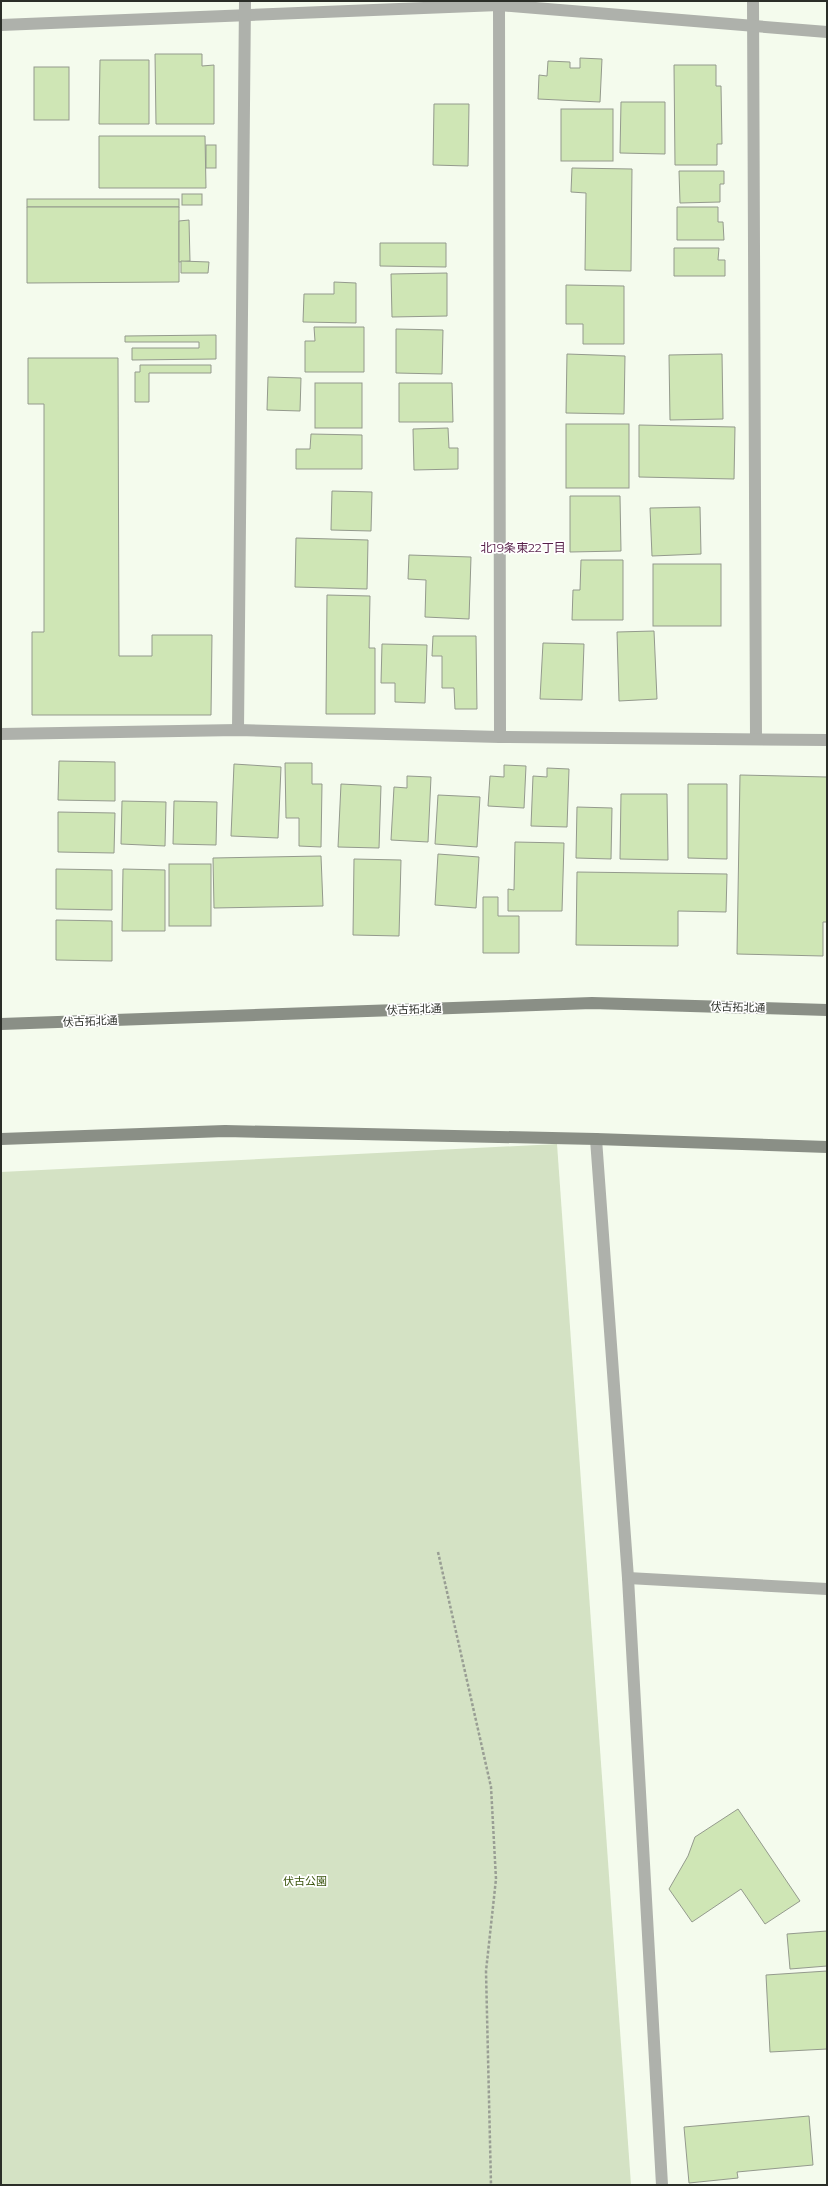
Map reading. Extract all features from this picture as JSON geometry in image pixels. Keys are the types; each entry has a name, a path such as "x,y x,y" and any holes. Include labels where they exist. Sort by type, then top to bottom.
{"street":[{"path":"238,730 245,1"},
{"path":"753,1 756,740"},
{"path":"499,3 500,737"},
{"path":"1,25 499,3 827,32"},
{"path":"1,734 238,730 500,737 827,740"},
{"name":"伏古拓北通","path":"1,1024 592,1003 827,1010"},
{"path":"1,1139 225,1131 596,1139 827,1147"},
{"path":"596,1139 628,1578 662,2185"},
{"path":"628,1578 827,1589"}],"path":[{"path":"438,1552 491,1787 496,1879 486,1971 491,2185"}],"green space":[{"name":"伏古公園","path":"557,1144 631,2185 1,2185 1,1172"}],"building":[{"path":"155,54 202,54 202,66 214,65 214,124 156,124"},
{"path":"580,58 602,59 600,102 538,99 539,75 547,76 548,61 570,62 570,68 580,68"},
{"path":"100,60 149,60 149,124 99,124"},
{"path":"674,65 716,65 716,86 721,86 722,144 717,144 717,165 675,165"},
{"path":"34,67 69,67 69,120 34,120"},
{"path":"621,102 665,102 665,154 620,153"},
{"path":"434,104 469,104 468,166 433,165"},
{"path":"561,109 613,109 613,161 561,161"},
{"path":"99,136 205,136 206,188 99,188"},
{"path":"206,145 216,145 216,168 206,168"},
{"path":"572,168 632,169 631,271 585,270 586,193 571,192"},
{"path":"679,171 724,171 724,184 720,184 720,202 680,203"},
{"path":"182,194 202,194 202,205 182,205"},
{"path":"27,199 179,199 179,207 27,207"},
{"path":"27,207 179,207 179,282 27,283"},
{"path":"677,207 718,207 718,222 723,222 724,240 677,240"},
{"path":"189,220 190,261 179,262 179,221"},
{"path":"380,243 446,243 446,267 380,266"},
{"path":"674,248 719,248 718,260 725,260 725,276 674,276"},
{"path":"181,261 209,262 208,273 181,273"},
{"path":"447,273 447,316 392,317 391,274"},
{"path":"334,282 356,283 356,323 303,322 304,294 334,294"},
{"path":"566,285 624,286 624,344 583,344 583,324 566,324"},
{"path":"314,327 364,327 364,372 305,372 305,341 315,341"},
{"path":"396,329 443,330 442,374 396,373"},
{"path":"216,335 216,359 132,360 132,348 199,348 199,342 125,342 125,336"},
{"path":"567,354 625,356 624,414 566,413"},
{"path":"722,354 723,419 670,420 669,355"},
{"path":"28,358 118,358 119,656 152,656 152,635 212,635 211,715 32,715 32,632 44,632 44,404 28,404"},
{"path":"140,365 211,365 211,373 149,373 149,402 135,402 135,372 140,372"},
{"path":"268,377 301,378 300,411 267,410"},
{"path":"315,383 362,383 362,428 315,428"},
{"path":"399,383 452,383 453,422 399,422"},
{"path":"566,424 629,424 629,488 566,488"},
{"path":"639,425 735,427 734,479 639,477"},
{"path":"448,428 449,448 458,448 458,469 414,470 413,429"},
{"path":"311,434 362,435 362,469 296,469 296,449 310,449"},
{"path":"332,491 372,492 371,531 331,530"},
{"path":"570,496 620,496 621,551 570,552"},
{"path":"700,507 701,554 652,556 650,508"},
{"path":"296,538 368,540 367,589 295,587"},
{"path":"409,555 471,557 469,619 425,617 426,580 408,579"},
{"path":"581,560 623,560 623,620 572,620 573,590 580,590"},
{"path":"653,564 721,564 721,626 653,626"},
{"path":"327,595 370,596 369,648 375,648 375,714 326,714"},
{"path":"654,631 657,699 619,701 617,632"},
{"path":"433,636 476,636 477,709 455,709 454,688 442,688 442,656 432,656"},
{"path":"543,643 584,644 582,700 540,699"},
{"path":"382,644 427,645 425,703 395,702 395,683 381,683"},
{"path":"59,761 115,762 115,801 58,800"},
{"path":"285,763 312,763 312,784 322,784 321,847 299,846 299,818 286,818"},
{"path":"234,764 281,767 278,838 231,836"},
{"path":"504,765 526,766 524,808 488,806 490,776 504,777"},
{"path":"547,768 569,769 567,827 531,826 533,776 547,777"},
{"path":"740,775 827,777 827,922 823,922 823,956 737,954"},
{"path":"407,776 431,777 428,842 391,840 394,787 407,788"},
{"path":"341,784 381,786 379,848 338,847"},
{"path":"688,784 727,784 727,859 688,858"},
{"path":"621,794 667,794 668,860 620,859"},
{"path":"438,795 480,797 477,847 435,844"},
{"path":"122,801 166,802 165,846 121,844"},
{"path":"174,801 217,802 216,845 173,844"},
{"path":"577,807 612,808 611,859 576,858"},
{"path":"58,812 115,813 114,853 58,852"},
{"path":"515,842 564,843 562,911 508,911 508,889 514,890"},
{"path":"438,854 479,857 476,908 435,905"},
{"path":"321,856 323,906 214,908 213,858"},
{"path":"354,859 401,860 399,936 353,935"},
{"path":"169,864 211,864 211,926 169,926"},
{"path":"56,869 112,870 112,910 56,909"},
{"path":"123,869 165,870 165,931 122,931"},
{"path":"577,872 727,874 726,912 678,911 678,946 576,945"},
{"path":"483,897 498,897 498,916 519,916 519,953 483,953"},
{"path":"56,920 112,921 112,961 56,960"},
{"path":"738,1809 800,1901 765,1924 741,1889 692,1922 669,1889 688,1856 695,1837"},
{"path":"827,1931 827,1966 790,1969 787,1934"},
{"path":"827,1971 827,2049 770,2052 766,1975"},
{"path":"809,2116 813,2165 737,2172 738,2178 689,2183 684,2127"}],"district":[{"name":"北19条東22丁目","path":"523,548"}]}
